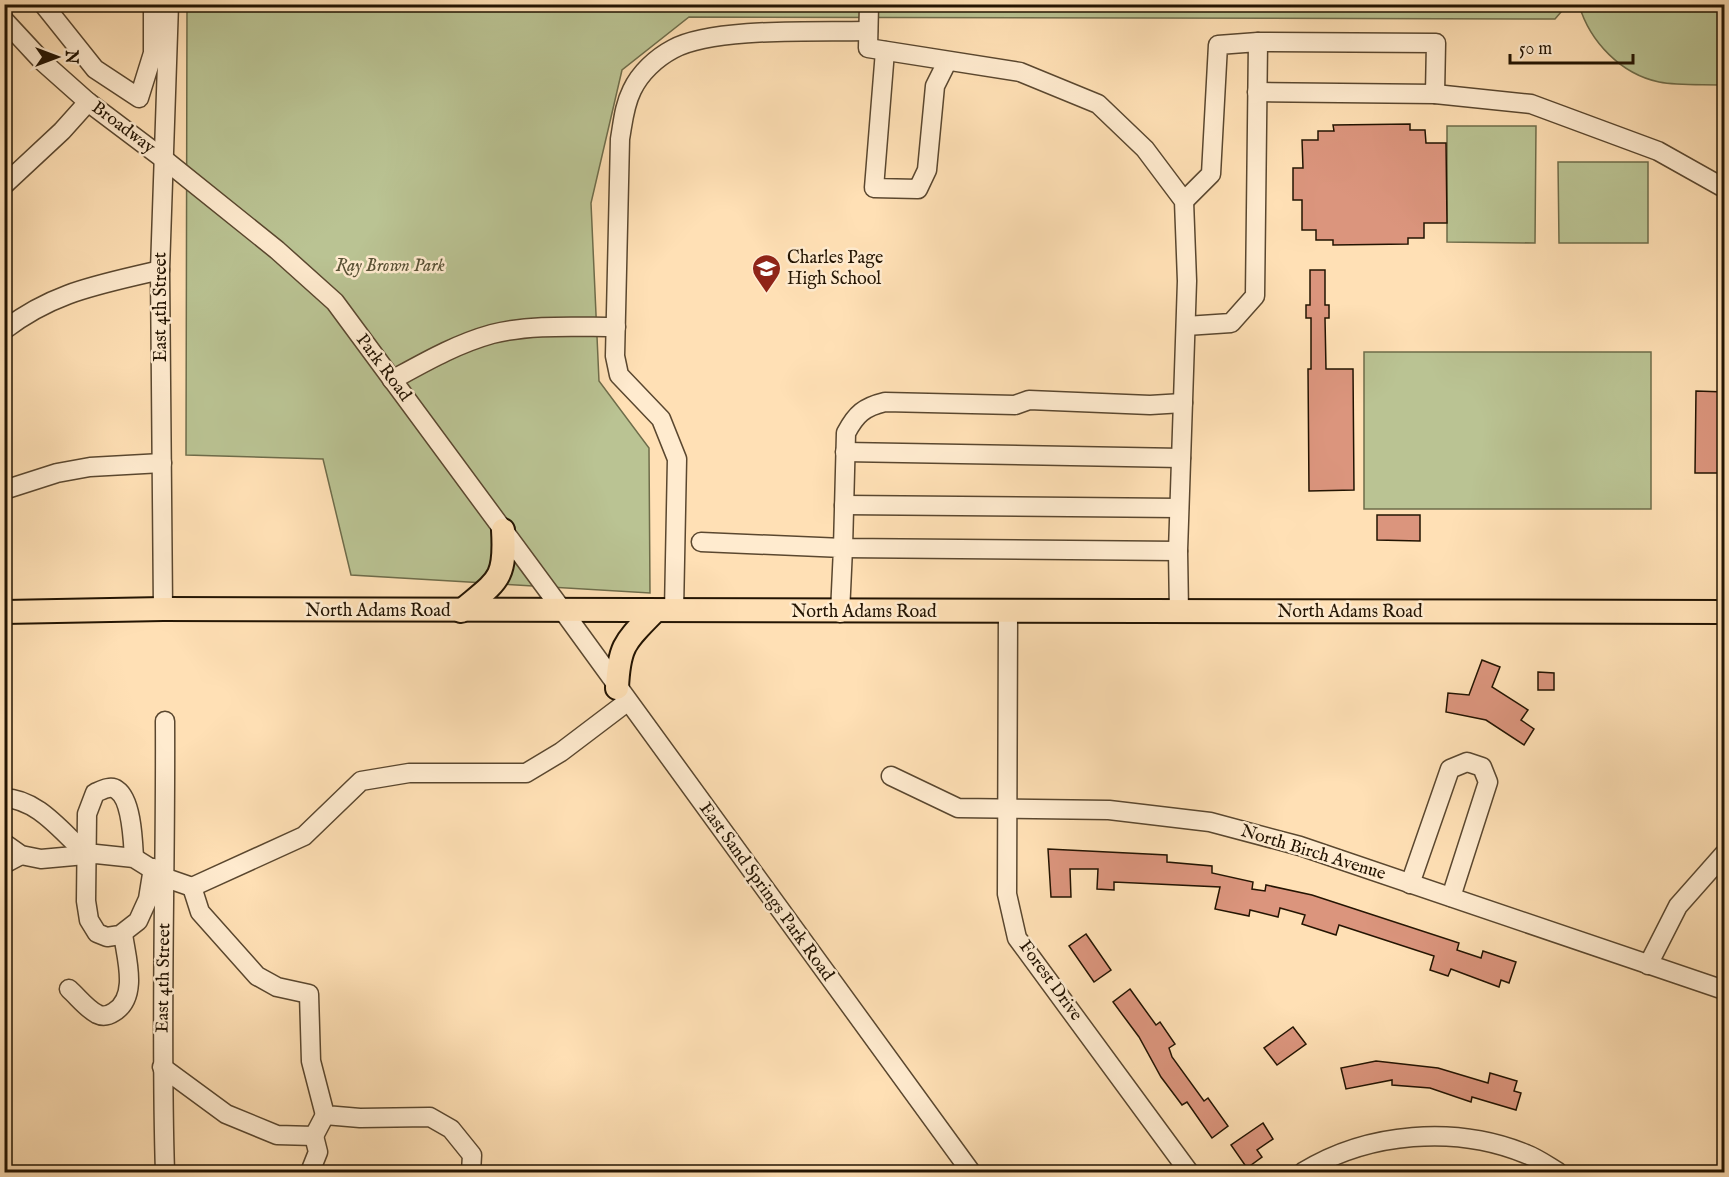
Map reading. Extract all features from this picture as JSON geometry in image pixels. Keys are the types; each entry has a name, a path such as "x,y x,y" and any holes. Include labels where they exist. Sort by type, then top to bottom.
{"main road":[{"path":"461,611 499,577 505,560 503,530"},
{"name":"North Adams Road","path":"4,612 163,609 840,613 1725,612"},
{"path":"622,695 618,661 622,647 665,611"}],"street":[{"path":"4,8 10,4"},
{"path":"43,4 95,69 139,98 153,53 153,4"},
{"name":"East 4th Street","path":"163,609 160,270 169,4"},
{"path":"869,4 874,44 874,188 918,189 927,170 935,86 947,63"},
{"name":"Broadway","path":"4,20 43,62 83,98 165,160"},
{"path":"665,611 677,459 661,419 619,375 615,356 620,139 625,106 633,88 649,66 674,49 700,40 736,35 874,44 947,63 1020,72 1098,104 1145,148 1184,201 1187,281 1179,508 1179,612"},
{"path":"1186,326 1231,323 1255,296 1258,42"},
{"path":"1184,201 1211,174 1218,45 1258,42 1436,43 1435,94"},
{"path":"4,185 62,131 83,98 95,69"},
{"path":"1257,92 1435,94 1531,104 1658,151 1724,188"},
{"name":"Park Road","path":"165,160 277,250 335,302 563,611"},
{"path":"4,330 32,309 65,294 160,270"},
{"path":"392,380 446,350 494,333 551,328 616,327"},
{"path":"840,613 846,433 854,417 867,406 885,402 1015,405 1029,400 1150,405 1183,403"},
{"path":"845,452 1181,458"},
{"path":"4,490 57,473 90,466 162,463"},
{"path":"844,505 1179,508"},
{"path":"701,542 843,548 1178,551"},
{"name":"East Sand Springs Park Road","path":"563,611 971,1173"},
{"name":"Forest Drive","path":"1008,612 1007,894 1017,938 1189,1173"},
{"path":"4,843 21,855 41,859 88,855 134,858 192,887 304,836 361,781 409,773 526,773 561,752 622,695"},
{"path":"134,858 127,805 117,789 110,787 95,793 89,803 86,901 89,920 97,933 107,936 123,934 138,921 160,873 165,721"},
{"path":"1410,884 1450,769 1467,762 1482,767 1488,782 1451,897"},
{"name":"North Birch Avenue","path":"891,776 958,808 1109,810 1210,822 1300,846 1725,990"},
{"path":"4,798 18,799 43,813 88,855"},
{"path":"1648,965 1678,906 1725,854"},
{"path":"4,864 21,855"},
{"name":"East 4th Street","path":"160,873 165,1173"},
{"path":"192,887 200,912 257,976 278,987 309,994 311,1061 325,1115 314,1136 318,1152 310,1173"},
{"path":"69,989 99,1015 108,1016 120,1009 127,998 129,979 123,934"},
{"path":"162,1072 226,1114 277,1135 314,1136"},
{"path":"325,1115 360,1118 430,1117 450,1129 472,1164"},
{"path":"1303,1173 1318,1163 1366,1144 1411,1137 1475,1139 1527,1154 1558,1173"}],"green space":[{"name":"Ray Brown Park","path":"187,5 1567,5 1555,19 689,17 622,70 591,203 599,381 649,448 650,593 351,575 323,459 186,455"},
{"path":"1579,5 1724,5 1724,85 1659,82 1632,72 1599,44 1584,19"},
{"path":"1447,126 1536,126 1535,243 1447,242"},
{"path":"1558,162 1648,162 1648,243 1559,243"},
{"path":"1364,352 1651,352 1651,509 1364,509"}],"building":[{"path":"1410,124 1410,130 1425,130 1426,143 1446,143 1447,223 1424,223 1424,238 1408,238 1408,244 1333,245 1333,240 1316,240 1316,230 1302,230 1302,200 1293,200 1293,168 1303,168 1302,140 1318,140 1318,131 1334,131 1333,125"},
{"path":"1310,270 1325,270 1325,305 1329,305 1329,318 1325,318 1326,369 1353,369 1354,490 1309,491 1308,369 1311,369 1311,318 1306,318 1306,305 1310,305"},
{"path":"1696,391 1725,392 1725,473 1695,473"},
{"path":"1377,515 1420,515 1420,541 1377,540"},
{"path":"1482,660 1500,667 1492,687 1528,710 1521,720 1534,729 1524,745 1486,720 1446,712 1448,693 1469,695"},
{"path":"1538,672 1554,673 1554,690 1538,690"},
{"path":"1048,849 1167,855 1167,862 1212,866 1212,873 1253,882 1252,889 1265,891 1266,885 1312,895 1459,943 1457,950 1481,958 1483,951 1516,962 1509,983 1501,980 1499,987 1451,969 1448,976 1430,970 1434,956 1339,925 1336,935 1302,924 1305,915 1280,908 1278,917 1250,910 1249,916 1215,909 1220,887 1114,882 1114,890 1097,889 1098,869 1070,869 1071,897 1051,897"},
{"path":"1086,934 1111,970 1094,982 1069,946"},
{"path":"1130,989 1156,1025 1160,1022 1175,1044 1169,1048 1172,1057 1204,1101 1208,1098 1228,1126 1212,1138 1187,1102 1182,1105 1161,1077 1139,1037 1113,1002"},
{"path":"1293,1027 1306,1044 1277,1065 1264,1048"},
{"path":"1376,1061 1438,1068 1488,1083 1490,1073 1517,1081 1514,1091 1521,1093 1516,1110 1472,1097 1471,1102 1430,1088 1392,1085 1392,1080 1346,1089 1341,1068"},
{"path":"1263,1123 1273,1139 1257,1150 1262,1157 1247,1168 1231,1145"}],"place":[{"name":"Charles Page High School","path":"766,294"}]}
